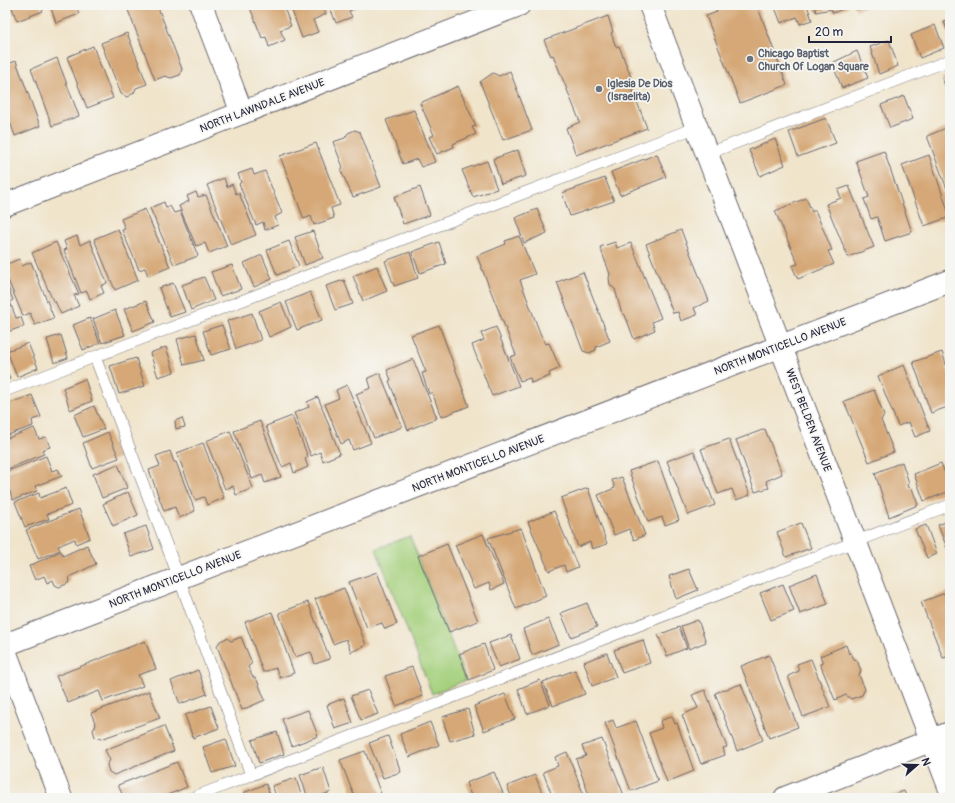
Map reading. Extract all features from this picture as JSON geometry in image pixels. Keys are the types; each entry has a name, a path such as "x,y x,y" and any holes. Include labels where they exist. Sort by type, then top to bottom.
{"street":[{"path":"201,5 242,113"},
{"name":"NORTH LAWNDALE AVENUE","path":"5,205 519,5"},
{"name":"WEST BELDEN AVENUE","path":"650,5 855,542 941,737 950,790"},
{"name":"NORTH MONTICELLO AVENUE","path":"5,645 950,281"},
{"path":"5,651 61,798"},
{"path":"784,798 941,737"}],"lane":[{"path":"707,154 950,60"},
{"path":"5,392 697,127"},
{"path":"95,357 179,578 251,775"},
{"path":"192,798 950,505"}],"green space":[{"path":"410,536 466,680 432,694 376,549"}],"building":[{"path":"11,5 40,5 43,11 17,21"},
{"path":"50,5 76,5 79,14 56,23"},
{"path":"126,5 157,5 182,69 180,75 171,78 165,76 155,80"},
{"path":"249,5 283,5 291,26 280,30 285,40 269,47 266,37 262,38"},
{"path":"284,5 322,5 326,14 313,20 318,32 302,38 292,11 286,9"},
{"path":"329,5 362,5 349,11 352,17 336,23"},
{"name":"Chicago Baptist Church Of Logan Square","path":"715,5 757,5 787,85 740,103 706,16 717,12"},
{"path":"774,5 807,5 812,20 800,24 797,17 781,23"},
{"path":"814,5 847,5 848,7 833,13 831,9 816,12"},
{"path":"854,5 870,5 856,10"},
{"name":"Iglesia De Dios (Israelita)","path":"608,16 613,32 611,33 616,47 619,46 631,77 628,78 647,128 576,155 566,128 580,122 553,55 551,56 544,40"},
{"path":"950,20 950,37 944,22"},
{"path":"935,25 944,48 920,58 911,35"},
{"path":"127,33 147,84 136,88 134,93 127,97 121,94 101,43"},
{"path":"889,40 898,66 879,74 870,47"},
{"path":"93,46 113,98 87,108 67,57"},
{"path":"857,51 868,78 842,88 832,63"},
{"path":"57,58 79,116 52,126 31,69"},
{"path":"16,61 40,126 15,136 10,122 5,120 5,65"},
{"path":"510,71 532,130 503,140 480,82 493,73 499,76"},
{"path":"950,75 950,98 942,78"},
{"path":"458,86 476,126 472,127 476,134 453,144 454,147 437,154 429,137 434,135 420,103"},
{"path":"904,96 913,119 890,128 881,105"},
{"path":"414,110 435,162 421,167 417,159 403,164 386,120"},
{"path":"826,118 836,143 798,157 789,132"},
{"path":"946,128 950,138 950,197 927,136"},
{"path":"355,130 360,132 381,187 353,197 341,171 343,167 333,142 345,138 348,133"},
{"path":"775,139 785,165 760,176 749,150"},
{"path":"316,143 340,205 331,208 334,218 314,225 311,216 304,219 280,156"},
{"path":"518,150 526,176 501,184 493,159"},
{"path":"884,151 912,232 885,241 877,217 871,219 864,199 869,197 856,161"},
{"path":"657,154 666,177 620,195 611,172"},
{"path":"929,155 950,217 924,226 902,165"},
{"path":"487,161 497,189 473,197 462,170"},
{"path":"252,169 254,175 265,171 282,213 275,217 278,225 265,230 263,222 256,225 239,184 241,182 238,174"},
{"path":"224,178 227,187 232,184 236,194 239,193 256,235 231,245 207,185"},
{"path":"605,178 614,201 570,216 562,193"},
{"path":"849,186 874,247 848,257 826,204 841,198 838,190"},
{"path":"420,187 430,215 403,224 394,197"},
{"path":"196,192 198,197 206,195 227,246 209,253 205,243 196,246 179,206 189,201 187,196"},
{"path":"806,198 812,212 815,210 832,250 828,251 834,264 798,279 792,266 798,264 775,211"},
{"path":"164,202 166,208 170,206 174,213 180,211 198,256 174,265 150,208"},
{"path":"145,209 170,267 148,276 145,268 139,270 122,230 125,229 121,219"},
{"path":"537,209 547,233 524,243 515,218"},
{"path":"118,229 138,280 115,290 94,239"},
{"path":"681,230 709,301 694,308 697,315 681,321 678,312 673,313 646,244"},
{"path":"313,231 323,258 305,265 295,237"},
{"path":"77,236 80,245 90,240 107,283 101,286 104,293 90,299 87,291 81,293 64,250 67,249 64,241"},
{"path":"519,236 535,274 520,280 540,333 546,344 549,343 560,368 549,373 550,376 531,383 530,378 520,381 510,357 516,355 477,256 506,244 505,241"},
{"path":"289,241 299,266 277,275 267,250"},
{"path":"56,242 79,294 74,295 79,306 61,314 55,301 54,303 32,253"},
{"path":"439,242 446,264 420,273 412,252"},
{"path":"615,242 617,248 631,243 661,318 652,322 655,330 634,339 625,315 621,311 615,289 610,285 610,274 600,247"},
{"path":"410,252 418,278 394,286 385,261"},
{"path":"262,255 272,279 254,287 244,263"},
{"path":"19,259 22,266 31,262 54,318 35,325 30,313 23,316 5,273 5,265"},
{"path":"232,265 241,289 220,296 211,272"},
{"path":"377,266 387,291 363,301 353,276"},
{"path":"583,272 610,341 596,347 596,350 589,353 583,351 557,282"},
{"path":"204,277 214,300 191,310 182,285"},
{"path":"5,279 13,300 10,302 16,318 21,317 24,326 5,333"},
{"path":"344,280 353,304 335,310 326,286"},
{"path":"173,283 185,312 170,317 159,288"},
{"path":"310,292 322,320 297,330 286,302"},
{"path":"146,301 155,322 133,331 124,309"},
{"path":"281,302 291,327 269,337 259,311"},
{"path":"115,310 125,335 102,343 93,319"},
{"path":"252,313 261,340 236,349 227,321"},
{"path":"90,318 100,343 83,350 73,325"},
{"path":"222,325 231,349 211,355 203,331"},
{"path":"439,325 469,406 441,417 432,392 429,394 422,373 426,372 411,335"},
{"path":"496,327 519,386 492,396 472,345 484,340 481,333"},
{"path":"196,334 204,360 184,365 177,339"},
{"path":"61,335 68,358 54,363 47,339"},
{"path":"28,343 38,368 17,377 7,351"},
{"path":"166,347 174,372 158,377 150,353"},
{"path":"942,352 950,376 950,406 931,413 913,362"},
{"path":"136,358 145,386 119,394 110,366"},
{"path":"413,359 437,418 408,430 389,381 391,380 387,370"},
{"path":"5,365 10,379 5,381"},
{"path":"904,365 930,431 915,437 909,422 898,426 878,376"},
{"path":"380,373 402,427 374,438 356,394 371,388 368,378"},
{"path":"85,379 92,401 70,410 63,388"},
{"path":"347,385 371,443 353,450 349,440 341,444 325,404 339,398 336,390"},
{"path":"874,390 884,415 881,420 894,452 869,462 844,401"},
{"path":"32,395 41,417 32,420 33,426 5,436 5,405"},
{"path":"318,397 340,454 323,461 320,452 311,456 294,413 309,407 307,402"},
{"path":"94,406 104,429 83,437 74,415"},
{"path":"292,416 308,457 305,459 308,467 294,473 291,463 282,467 266,426"},
{"path":"182,418 185,427 176,429 175,421"},
{"path":"260,421 281,477 265,483 262,475 252,479 234,431"},
{"path":"34,428 39,439 46,437 50,447 42,450 44,454 5,470 5,439"},
{"path":"765,429 782,474 766,481 769,488 755,492 736,440"},
{"path":"230,431 253,488 236,495 233,486 225,489 206,441"},
{"path":"108,432 119,458 92,468 83,443"},
{"path":"729,439 750,495 736,500 732,489 718,494 701,449"},
{"path":"203,443 224,498 207,505 204,497 195,500 177,453"},
{"path":"170,451 174,462 176,462 195,511 179,518 175,507 164,511 149,470 160,466 156,456"},
{"path":"694,451 715,505 688,515 667,461"},
{"path":"46,456 52,471 58,469 62,476 35,486 37,491 13,500 5,479 5,472"},
{"path":"658,461 679,520 665,525 662,517 648,522 629,471"},
{"path":"902,462 909,483 908,487 912,488 918,505 889,517 875,473"},
{"path":"941,463 950,486 950,491 924,501 914,474"},
{"path":"118,464 127,488 102,498 93,474"},
{"path":"622,477 645,535 634,540 629,529 614,535 598,495 615,488 612,480"},
{"path":"66,488 72,505 47,514 49,519 25,527 15,502 39,493 40,498"},
{"path":"588,488 607,544 592,549 590,542 578,547 561,498"},
{"path":"128,492 138,515 113,526 103,504"},
{"path":"79,509 90,538 76,544 75,539 58,546 60,550 38,559 26,530"},
{"path":"554,511 578,567 566,572 564,565 549,571 528,522"},
{"path":"950,520 950,550 948,551 938,525"},
{"path":"801,523 811,548 786,557 777,532"},
{"path":"926,525 937,554 927,558 915,529"},
{"path":"146,526 154,549 131,557 123,534"},
{"path":"521,528 546,596 516,609 488,538"},
{"path":"483,534 504,584 491,590 489,583 474,589 455,545"},
{"path":"447,544 478,621 449,632 418,556"},
{"path":"87,545 96,564 69,577 70,581 67,584 59,587 55,585 53,580 47,583 44,576 35,580 29,566 61,551 63,556"},
{"path":"689,569 698,590 676,599 669,576"},
{"path":"377,572 397,624 385,629 382,623 367,628 349,582"},
{"path":"817,574 828,604 800,614 789,585"},
{"path":"783,584 794,611 771,620 760,593"},
{"path":"344,588 366,645 351,652 346,639 333,644 315,599"},
{"path":"948,592 950,597 950,656 943,658 921,602"},
{"path":"308,602 330,659 315,664 311,652 295,657 279,613"},
{"path":"587,603 597,627 571,637 561,613"},
{"path":"272,612 294,673 280,678 276,668 263,672 245,622"},
{"path":"548,619 559,644 532,655 523,629"},
{"path":"698,620 706,642 689,649 681,626"},
{"path":"679,627 687,648 667,656 658,635"},
{"path":"511,635 520,659 499,667 489,643"},
{"path":"241,637 252,663 248,667 252,676 257,680 265,700 242,710 217,646 220,641 227,638 231,641"},
{"path":"643,640 650,663 622,673 614,650"},
{"path":"145,641 156,669 138,675 143,686 103,701 99,691 68,703 56,676"},
{"path":"484,644 493,670 469,680 459,654"},
{"path":"846,645 849,654 851,653 854,659 857,660 861,671 859,675 865,689 862,695 851,699 846,695 835,700 820,664 823,663 820,656"},
{"path":"607,653 616,677 592,686 584,662"},
{"path":"769,655 798,727 769,738 741,666"},
{"path":"811,659 830,707 803,717 788,676 799,671 797,664"},
{"path":"412,667 423,696 396,706 385,676"},
{"path":"198,670 207,694 180,704 171,681"},
{"path":"575,670 585,694 553,706 543,682"},
{"path":"540,680 550,705 527,714 518,689"},
{"path":"741,684 763,740 737,751 715,693"},
{"path":"368,690 378,714 361,720 351,696"},
{"path":"705,690 727,747 723,748 725,755 701,764 682,715 698,708 692,695"},
{"path":"149,691 160,718 101,739 95,737 93,730 96,725 91,713"},
{"path":"505,694 515,719 484,731 474,706"},
{"path":"344,698 353,723 335,729 327,705"},
{"path":"211,706 219,728 193,738 185,715"},
{"path":"468,709 475,734 450,741 442,717"},
{"path":"308,710 318,736 292,746 282,719"},
{"path":"672,716 675,724 677,723 694,771 667,782 649,733 662,728 660,721"},
{"path":"613,720 616,728 636,721 658,781 631,791 605,723"},
{"path":"430,722 439,745 409,757 400,734"},
{"path":"164,726 174,751 114,775 109,772 107,765 110,760 105,750"},
{"path":"277,732 284,754 259,763 252,740"},
{"path":"388,736 401,772 383,778 369,743"},
{"path":"226,739 235,766 212,773 203,747"},
{"path":"602,739 625,798 590,798 576,759 586,756 582,746"},
{"path":"365,751 381,794 370,798 355,798 340,760"},
{"path":"567,752 585,798 553,798 543,772 558,766 555,757"},
{"path":"177,762 187,787 160,798 122,798 123,796 118,785"},
{"path":"323,767 331,792 314,798 308,798 300,775"},
{"path":"494,772 505,798 472,798 466,783"},
{"path":"535,775 544,798 512,798 507,786"},
{"path":"296,778 302,798 277,798 272,786"},
{"path":"266,784 271,798 245,798 243,793"},
{"path":"904,791 907,798 885,798"}],"place":[{"name":"Chicago Baptist Church Of Logan Square","path":"750,59"},
{"name":"Iglesia De Dios (Israelita)","path":"599,89"}]}
